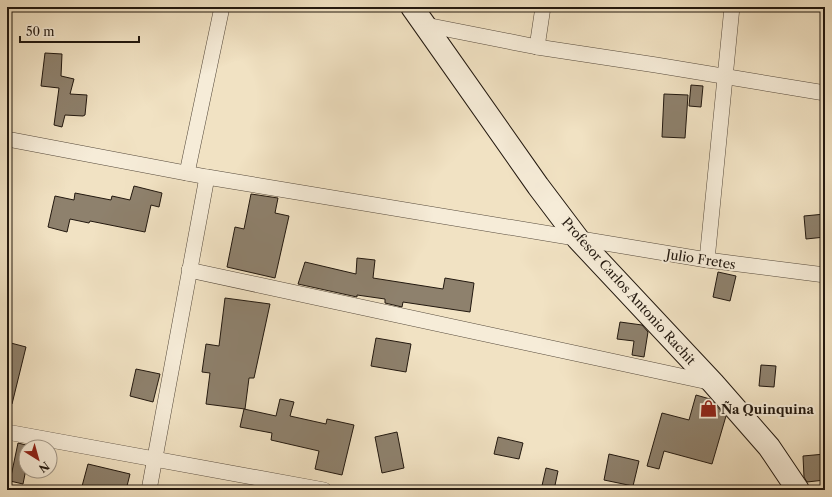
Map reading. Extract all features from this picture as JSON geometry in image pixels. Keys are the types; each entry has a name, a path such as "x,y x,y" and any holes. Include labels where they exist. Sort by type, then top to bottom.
{"main road":[{"name":"Profesor Carlos Antonio Rachit","path":"412,7 538,186 578,239 713,383 769,448 798,490"}],"street":[{"path":"187,173 222,7"},
{"path":"537,47 543,7"},
{"path":"707,260 732,7"},
{"path":"426,26 537,47 825,93"},
{"name":"Julio Fretes","path":"7,139 207,177 578,239 707,260 825,275"},
{"path":"149,490 207,177"},
{"path":"190,270 713,383"},
{"path":"7,432 324,490"}],"building":[{"path":"45,53 62,54 61,76 74,79 70,94 87,95 85,115 65,115 62,127 54,125 59,88 41,86"},
{"path":"691,85 703,86 701,107 689,106"},
{"path":"664,94 688,95 685,138 662,137"},
{"path":"134,186 162,193 159,207 151,205 145,232 90,221 89,223 70,219 67,232 48,227 55,196 74,200 75,193 111,200 112,196 130,200"},
{"path":"251,194 278,198 275,213 289,216 275,278 227,267 235,227 244,229"},
{"path":"825,214 825,237 806,239 804,216"},
{"path":"357,258 375,260 373,278 443,289 445,278 474,283 470,312 403,302 402,307 385,303 385,299 357,295 357,297 298,284 305,262 356,274"},
{"path":"718,272 736,276 730,301 713,297"},
{"path":"225,298 270,304 254,378 249,378 245,409 206,404 210,373 202,372 206,344 219,346"},
{"path":"620,322 642,325 648,332 644,357 632,355 634,341 617,339"},
{"path":"376,338 411,344 406,372 371,366"},
{"path":"7,342 26,347 12,404 7,403"},
{"path":"761,365 776,366 774,387 759,386"},
{"path":"136,369 160,374 153,402 130,396"},
{"path":"696,395 710,399 726,416 712,464 664,451 659,469 647,466 662,413 689,420"},
{"path":"280,399 294,402 290,416 326,424 327,419 354,425 342,475 315,469 319,451 271,440 272,433 240,427 244,409 276,416"},
{"path":"397,432 404,468 382,473 375,437"},
{"path":"498,437 523,443 519,459 494,454"},
{"path":"18,443 18,479 24,479 23,484 10,481"},
{"path":"609,454 639,461 633,486 604,480"},
{"path":"825,454 825,480 807,482 804,477 803,456"},
{"path":"88,464 130,474 126,490 81,490"},
{"path":"546,468 558,471 554,490 541,490"}],"place":[{"name":"Ña Quinquina","path":"708,409"}]}
